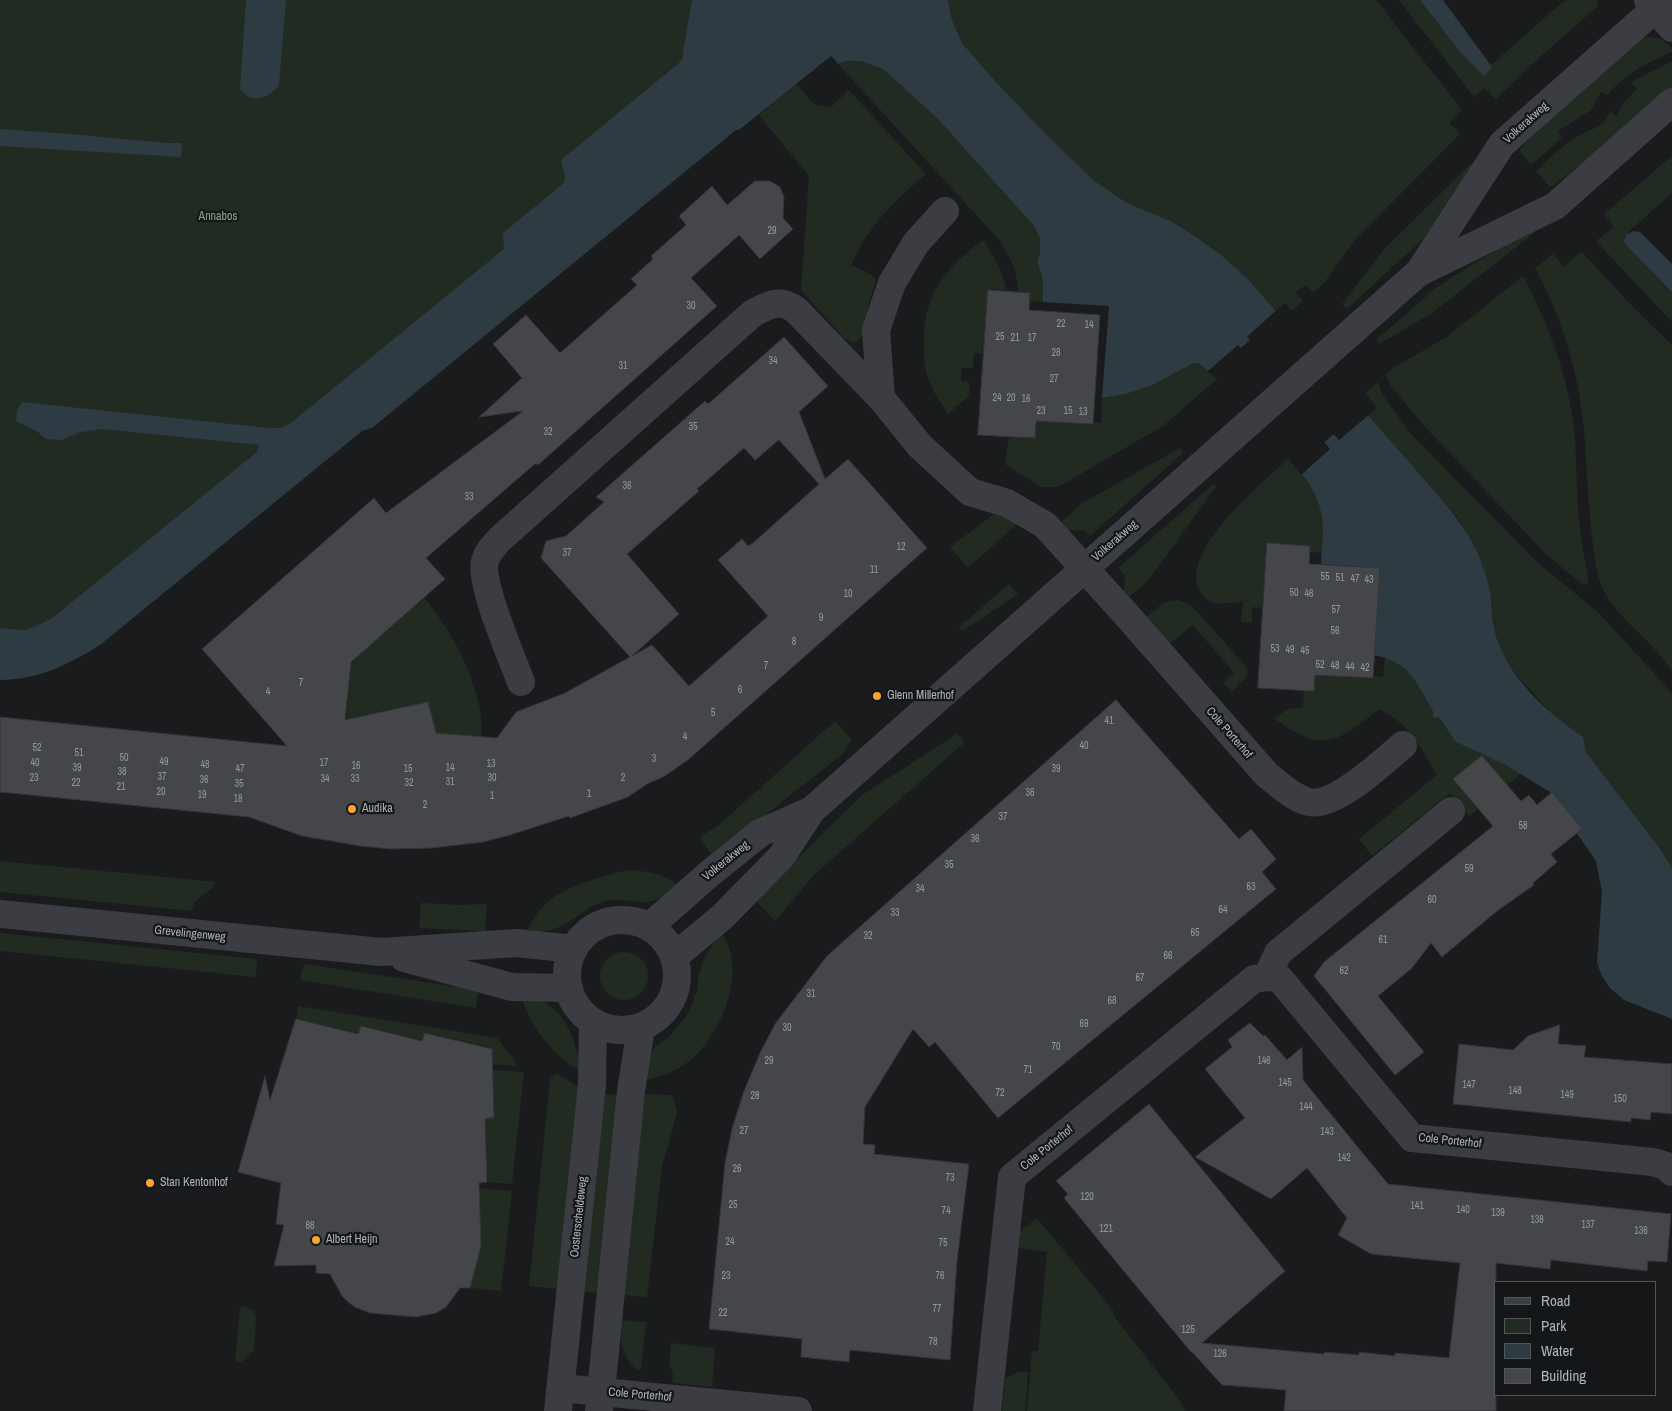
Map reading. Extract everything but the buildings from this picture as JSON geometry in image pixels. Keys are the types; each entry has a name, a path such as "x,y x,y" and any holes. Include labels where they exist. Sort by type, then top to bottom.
{"street":[{"name":"Volkerakweg","path":"1418,273 1502,144 1660,9"},
{"name":"Volkerakweg","path":"675,956 722,917 781,857 812,810 1418,273 1555,206 1672,102"},
{"path":"881,398 876,330 892,282 916,242 945,211"},
{"path":"521,682 487,591 484,562 489,550 753,313 773,304 788,304 796,310 881,398 920,446 970,492 1007,503 1045,525 1084,568"},
{"name":"Cole Porterhof","path":"1084,568 1267,776 1292,794 1310,802 1323,802 1338,796 1403,745"},
{"name":"Volkerakweg","path":"649,927 709,874 760,833 812,810"},
{"path":"1267,977 1278,953 1451,811"},
{"name":"Grevelingenweg","path":"0,914 381,952 512,986 569,988"},
{"path":"628,920 649,927 665,939 675,956 678,985 665,1012 641,1028 617,1030 593,1022 577,1008 569,988 568,968 574,949 588,932 607,922 628,920"},
{"name":"Grevelingenweg","path":"381,952 516,943 574,949"},
{"name":"Cole Porterhof","path":"987,1411 1012,1178 1254,979 1267,977 1280,980 1412,1138 1653,1162 1666,1166 1672,1172"},
{"name":"Oosterscheldeweg","path":"560,1400 592,1085 593,1022"},
{"path":"600,1402 631,1091 641,1028"},
{"name":"Cole Porterhof","path":"560,1400 798,1411"}],"green space":[{"name":"Annabos","path":"0,0 700,0 680,63 565,175 564,183 536,235 63,621 46,621 26,630 0,628"},
{"path":"948,0 1376,0 1462,110 1449,123 1460,134 1354,241 1324,283 1313,292 1305,285 1296,293 1303,301 1292,311 1285,303 1276,311 1247,278 1221,255 1196,237 1173,222 1127,203 1093,180 996,82 962,43 952,20"},
{"path":"1399,0 1420,0 1460,52 1492,68 1491,65 1565,0 1598,0 1598,6 1496,99 1484,88 1474,97"},
{"path":"1646,37 1657,38 1663,41 1672,48 1672,52 1629,75 1608,95 1601,92 1591,110 1558,131 1562,138 1531,165 1520,152 1520,149 1547,122 1639,40"},
{"path":"845,61 861,61 883,69 938,119 1034,226 1040,238 1040,253 1037,261 1043,280 1043,302 1029,301 1030,293 1018,291 1015,269 1001,242 838,64"},
{"path":"1672,61 1672,88 1595,154 1552,186 1549,186 1536,171 1572,140 1604,122 1610,111 1617,116 1624,102 1637,89 1631,82"},
{"path":"796,84 815,105 831,107 849,90 926,174 879,219 864,240 851,265 872,275 876,280 869,302 864,333 858,341 853,343 844,338 801,290 809,176 759,115"},
{"path":"1672,156 1672,193 1628,232 1626,245 1672,292 1672,322 1596,241 1614,227 1604,214"},
{"path":"1474,164 1435,225 1421,241 1347,309 1342,304 1384,249 1470,165"},
{"path":"1531,228 1535,231 1534,233 1432,313 1379,344 1376,340 1437,287"},
{"path":"983,240 1000,270 1006,290 988,289 982,354 974,353 973,368 961,368 961,381 969,382 969,396 948,414 934,391 926,369 924,332 926,315 937,287 946,274"},
{"path":"1581,251 1634,308 1672,345 1672,670 1612,604 1603,589 1597,573 1591,530 1582,409 1578,388 1561,326 1535,268 1553,254 1564,267"},
{"path":"1523,276 1548,328 1566,383 1570,402 1575,443 1579,518 1589,581 1584,586 1546,554 1426,428 1390,385 1386,374 1448,336"},
{"path":"1194,363 1200,364 1217,379 1163,426 1058,487 1041,487 1005,464 1009,437 1034,438 1035,420 1101,423 1102,398 1126,394 1150,386"},
{"path":"1378,382 1382,394 1411,434 1539,564 1598,612 1672,693 1672,868 1658,846 1585,750 1514,672 1501,652 1494,628 1491,596 1474,547 1458,518 1368,415 1377,407 1365,393"},
{"path":"1180,448 1184,452 1090,536 1085,531 1067,530 1061,522 1081,504"},
{"path":"1288,459 1307,481 1321,507 1324,526 1322,553 1310,552 1309,546 1266,544 1262,608 1252,607 1252,623 1241,622 1243,601 1218,603 1212,602 1202,595 1199,589 1197,573 1202,555 1212,537 1227,518"},
{"path":"1213,484 1216,487 1147,582 1129,597 1124,591 1125,576 1118,568"},
{"path":"997,512 1017,524 968,568 950,547"},
{"path":"1009,584 1018,594 963,631 959,627"},
{"path":"425,598 452,637 471,678 480,709 482,752 434,754 428,702 344,751 351,661"},
{"path":"1177,600 1187,603 1194,608 1248,669 1247,677 1231,692 1223,683 1234,673 1193,625 1170,643 1146,617 1165,602"},
{"path":"1385,656 1402,666 1409,673 1434,713 1432,715 1437,717 1456,742 1522,773 1469,816 1450,793 1372,856 1359,839 1437,775 1420,746 1398,721 1379,709 1352,730 1328,740 1304,737 1274,718 1288,709 1303,707 1304,691 1314,691 1315,674 1383,677"},
{"path":"835,721 852,740 844,753 712,857 700,837 720,824"},
{"path":"957,734 965,742 814,875 775,921 755,900 862,795"},
{"path":"0,861 216,882 212,888 194,903 192,911 0,892"},
{"path":"632,870 657,874 680,886 664,897 653,901 609,900 593,906 557,928 542,932 526,933 539,911 555,896 586,882"},
{"path":"421,903 487,904 485,931 419,928"},
{"path":"721,932 729,946 732,978 729,995 717,1027 698,1053 680,1068 666,1075 643,1080 649,1056 655,1047 671,1035 689,1012 697,990 698,977 704,958"},
{"path":"0,933 257,959 256,977 0,951"},
{"path":"624,952 633,954 641,959 646,967 648,976 646,985 641,993 633,998 624,1000 615,998 607,993 602,985 600,976 602,967 607,959 615,954"},
{"path":"304,964 478,990 476,1008 300,980"},
{"path":"522,995 535,998 547,1004 564,1020 578,1055 580,1068 578,1069 569,1064 542,1038 529,1016"},
{"path":"298,1006 497,1038 518,1066 492,1064 492,1048 425,1032 423,1040 361,1026 358,1033 296,1019"},
{"path":"492,1070 524,1072 512,1184 488,1182 485,1118 494,1117"},
{"path":"558,1074 579,1087 559,1289 529,1286 550,1079"},
{"path":"603,1094 621,1095 601,1294 583,1291"},
{"path":"642,1094 671,1095 677,1112 662,1167 647,1297 623,1295"},
{"path":"478,1188 512,1191 501,1291 470,1288"},
{"path":"1037,1218 1113,1310 1113,1315 1181,1402 1185,1411 1027,1411 1032,1351 1038,1351 1047,1252 1018,1248 1020,1231"},
{"path":"244,1305 254,1312 256,1317 254,1350 243,1361 235,1362 240,1307"},
{"path":"622,1320 646,1322 641,1370 638,1371 633,1366 625,1354 621,1335"},
{"path":"671,1343 715,1348 712,1387 672,1383 673,1373 669,1365"},
{"path":"1017,1372 1028,1372 1025,1411 1002,1411 1005,1379"}],"water":[{"path":"246,0 286,0 279,85 270,94 260,98 249,97 240,89"},
{"path":"692,0 948,0 952,20 962,43 996,82 1093,180 1127,203 1173,222 1196,237 1221,255 1247,278 1276,311 1248,336 1251,340 1241,348 1238,346 1208,371 1200,364 1194,363 1150,386 1126,394 1102,398 1109,306 1043,302 1043,280 1037,261 1040,253 1040,238 1034,226 938,119 883,69 861,61 845,61 838,64 831,56 739,130 736,130 372,428 362,431 100,645 53,670 27,677 0,680 0,628 26,630 51,619 257,452 259,445 103,429 80,432 62,440 46,439 38,432 16,421 17,411 22,402 269,428 280,428 291,423 504,249 503,233 564,183 565,175 561,160 679,63 682,59"},
{"path":"1420,0 1443,0 1492,67 1484,76 1460,52"},
{"path":"0,129 182,143 181,157 0,146"},
{"path":"1633,231 1640,232 1672,264 1672,292 1626,245 1624,241 1627,235"},
{"path":"1368,415 1444,503 1470,538 1487,579 1491,598 1493,625 1499,645 1517,676 1541,704 1583,737 1586,752 1658,846 1672,868 1672,1019 1624,1000 1610,988 1602,976 1597,963 1602,892 1596,861 1576,832 1581,830 1550,792 1504,764 1456,742 1438,717 1435,718 1432,715 1434,713 1411,675 1396,662 1373,655 1379,568 1321,564 1323,527 1320,507 1302,474 1329,449 1324,442 1334,434 1339,440"}],"pier":[{"path":"1278,309 1278,312 1251,337 1253,339 1252,342 1242,351 1238,349 1210,373 1208,371 1238,345 1241,348 1250,340 1247,337"},
{"path":"1366,413 1370,414 1339,440 1334,434 1324,442 1330,449 1302,474 1300,472 1326,449 1321,443 1322,440 1333,432 1339,437"}],"place":[{"name":"Glenn Millerhof","path":"877,696"},
{"name":"Audika","path":"352,809"},
{"name":"Stan Kentonhof","path":"150,1183"},
{"name":"Albert Heijn","path":"316,1240"}]}
